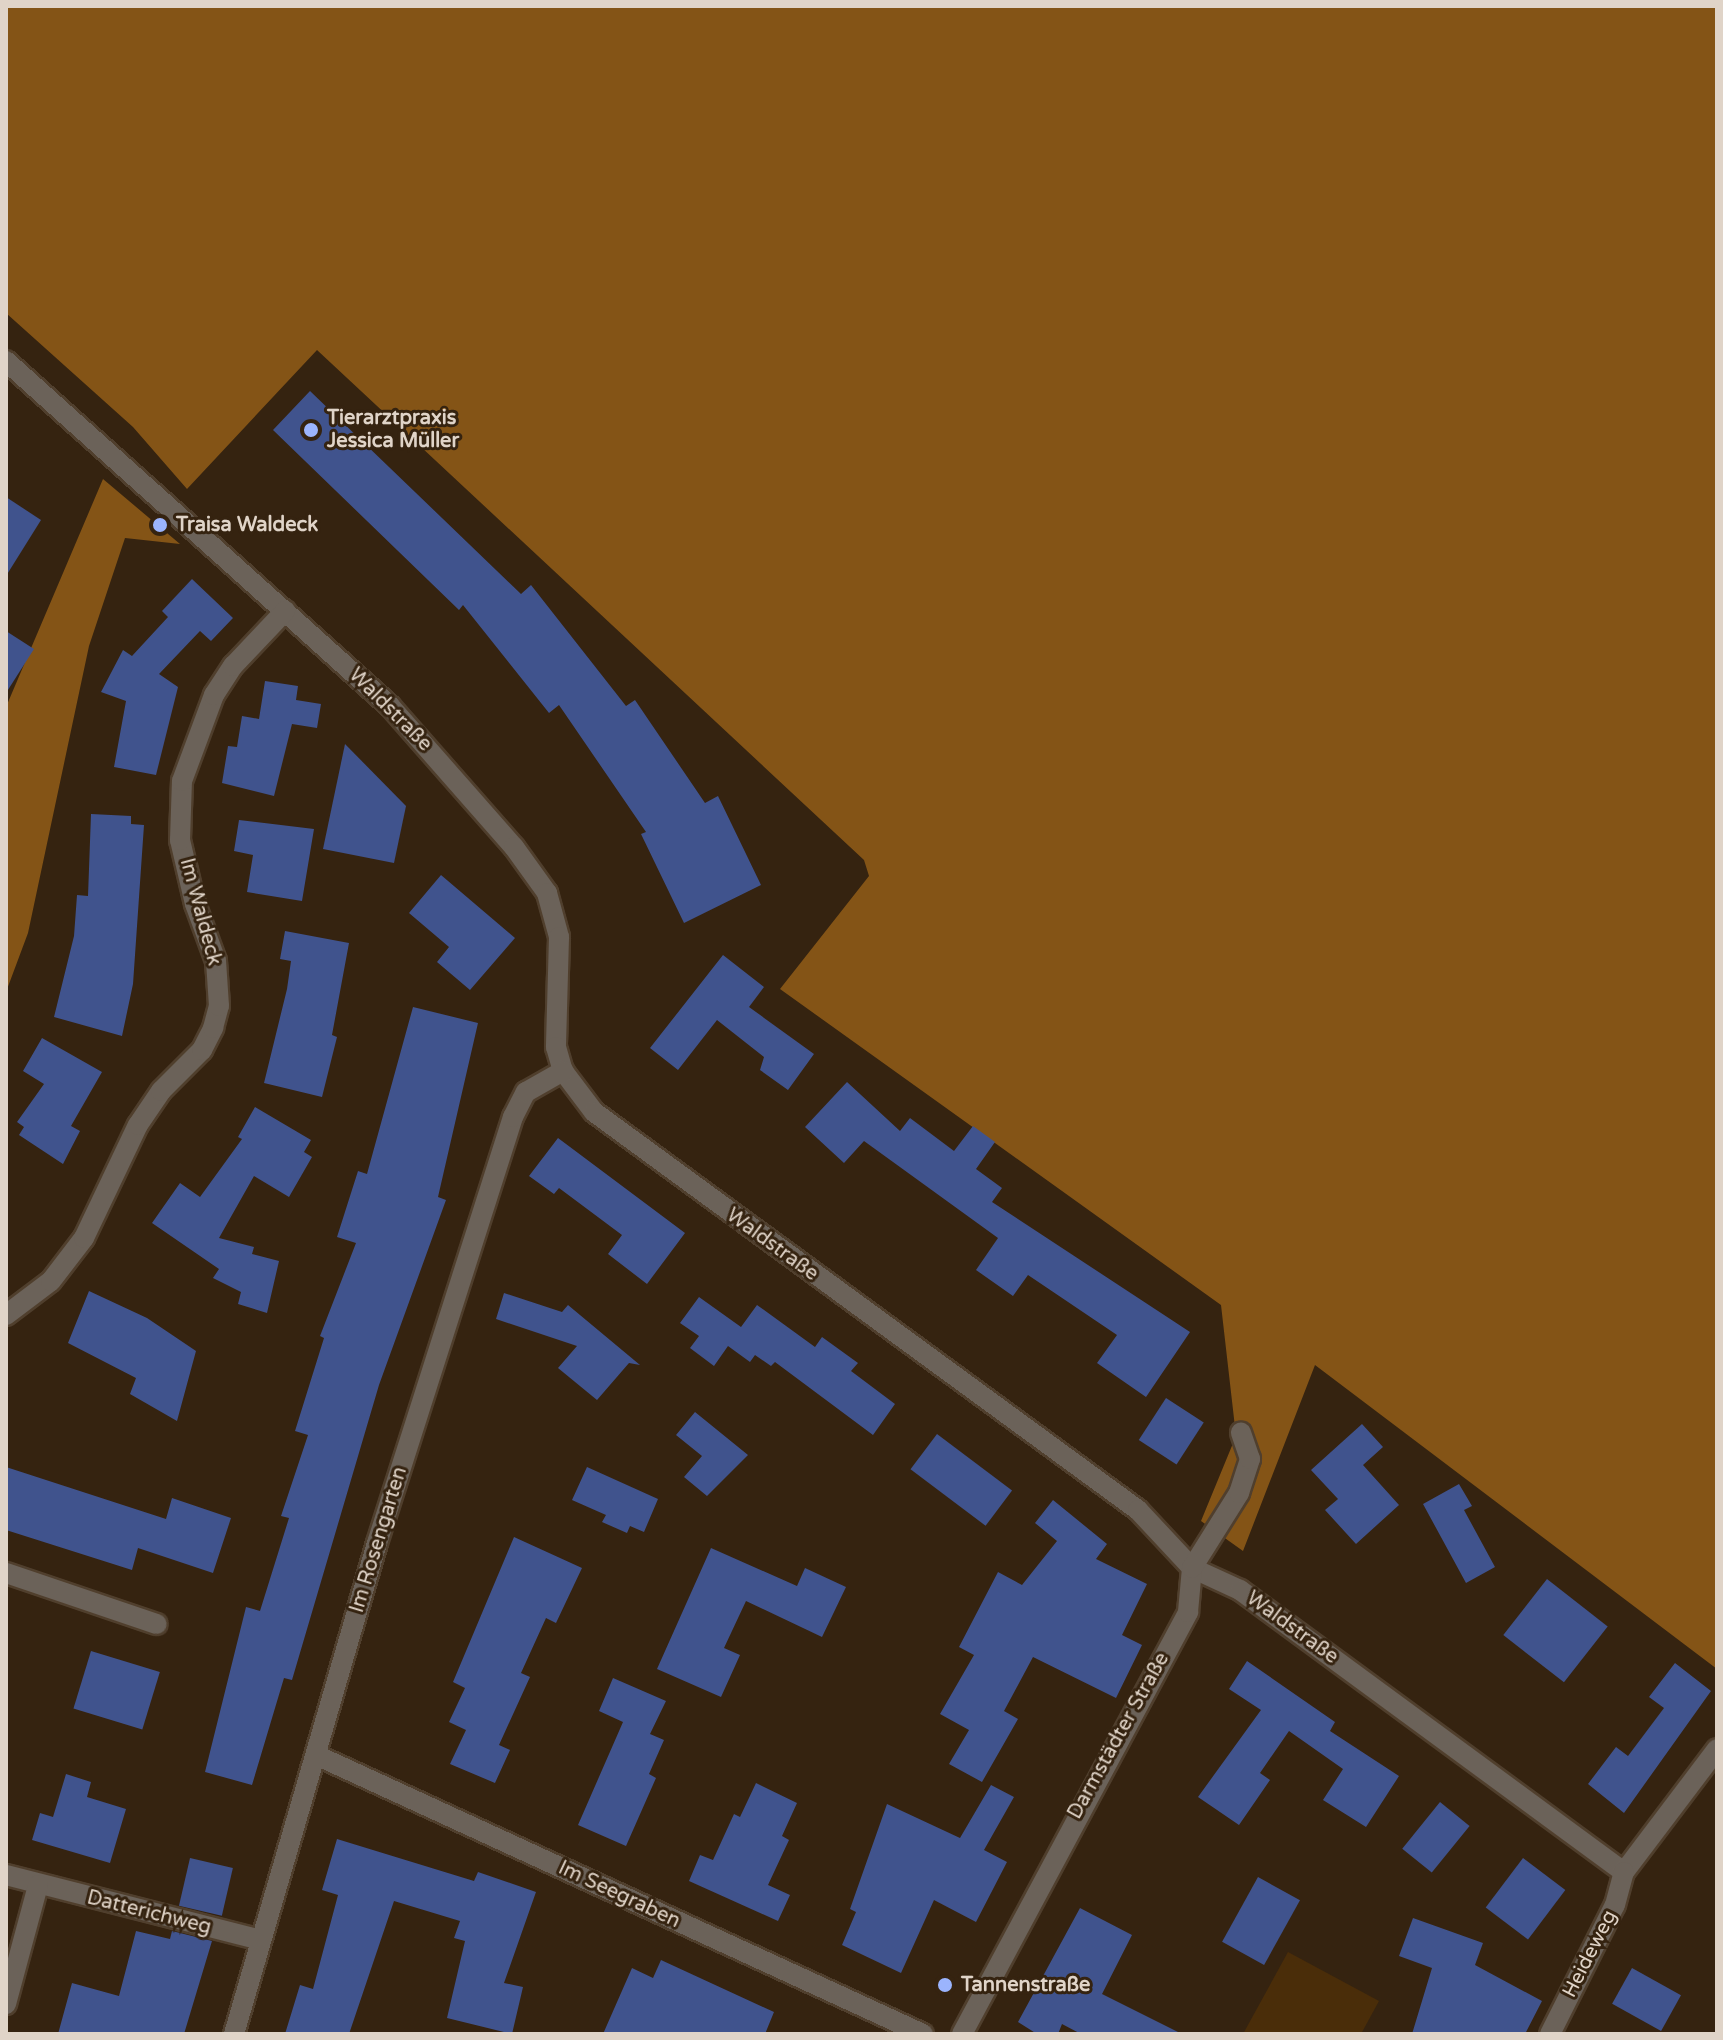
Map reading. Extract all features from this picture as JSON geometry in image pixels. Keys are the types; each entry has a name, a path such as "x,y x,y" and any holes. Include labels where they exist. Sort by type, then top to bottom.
{"street":[{"name":"Waldstraße","path":"7,365 390,706 514,847 547,893 559,937 556,1047 563,1071 606,1122 1138,1510 1192,1568 1240,1590 1624,1872"},
{"name":"Im Waldeck","path":"6,1315 51,1281 84,1238 138,1125 161,1091 202,1050 213,1028 219,1006 216,961 195,904 180,840 182,781 214,695 285,611"},
{"name":"Im Rosengarten","path":"234,2034 316,1755 513,1117 526,1092 563,1071"},
{"name":"Darmstädter Straße","path":"962,2034 1188,1612 1192,1568 1239,1493 1250,1459 1241,1433"},
{"path":"6,1573 157,1624"},
{"path":"1624,1872 1717,1749"},
{"name":"Im Seegraben","path":"316,1755 923,2034"},
{"name":"Heideweg","path":"1550,2034 1615,1905 1624,1872"},
{"name":"Datterichweg","path":"6,1875 261,1940"},
{"path":"6,2004 38,1885"}],"shaded area":[{"path":"6,6 1717,6 1717,1669 1315,1365 1243,1551 1201,1521 1236,1436 1221,1305 780,989 869,876 864,860 317,350 187,489 133,427 6,313"},
{"path":"103,479 180,544 125,538 89,646 28,933 6,992 6,707"},
{"path":"1288,1952 1379,2001 1361,2034 1243,2034"}],"building":[{"path":"310,391 521,594 531,585 626,706 635,700 705,803 718,796 761,885 684,923 641,834 646,832 559,705 549,713 463,605 459,610 273,430"},
{"path":"6,497 41,520 6,576"},
{"path":"192,579 233,618 211,641 200,631 159,674 178,687 156,775 114,767 126,701 101,692 123,650 132,656 168,617 162,611"},
{"path":"6,631 34,649 6,693"},
{"path":"265,681 298,686 296,700 321,704 317,728 292,724 274,796 222,783 228,746 237,747 242,716 259,719"},
{"path":"345,744 406,806 394,863 323,849"},
{"path":"91,814 131,816 131,824 144,825 133,984 122,1036 54,1017 74,936 77,895 88,896"},
{"path":"239,820 314,829 302,901 247,892 253,855 234,851"},
{"path":"441,875 515,938 470,990 437,962 449,947 409,913"},
{"path":"285,931 349,943 332,1035 337,1037 322,1097 264,1083 291,961 280,959"},
{"path":"723,955 764,987 749,1007 814,1054 788,1090 760,1070 764,1057 717,1020 678,1070 650,1048"},
{"path":"413,1007 478,1023 438,1197 446,1200 379,1385 292,1680 284,1678 252,1785 205,1772 246,1607 260,1611 289,1518 281,1516 308,1435 295,1431 324,1338 320,1336 356,1243 337,1237 358,1171 367,1174"},
{"path":"42,1038 102,1072 71,1126 80,1131 63,1164 19,1135 24,1127 17,1122 44,1084 23,1071"},
{"path":"847,1082 900,1131 910,1118 954,1151 973,1126 995,1142 976,1169 1002,1188 992,1202 1190,1332 1146,1397 1097,1363 1117,1335 1028,1275 1013,1296 976,1270 998,1238 864,1141 844,1163 805,1127"},
{"path":"255,1107 311,1140 304,1152 312,1157 289,1197 254,1176 219,1238 254,1247 252,1254 279,1261 267,1313 238,1304 241,1292 213,1278 219,1269 152,1223 180,1183 200,1197 242,1139 238,1137"},
{"path":"558,1138 685,1233 647,1284 608,1254 622,1235 559,1188 554,1194 529,1176"},
{"path":"89,1291 147,1318 196,1351 177,1421 130,1394 136,1378 68,1343"},
{"path":"504,1293 562,1312 568,1305 640,1365 629,1363 597,1400 558,1368 577,1346 496,1319"},
{"path":"699,1297 741,1327 757,1305 815,1347 822,1337 858,1363 851,1371 895,1404 873,1435 775,1362 771,1366 755,1355 750,1362 728,1346 714,1366 690,1348 699,1336 680,1323"},
{"path":"1166,1398 1204,1423 1177,1464 1139,1440"},
{"path":"695,1412 748,1455 707,1496 684,1477 702,1456 676,1435"},
{"path":"1362,1424 1383,1447 1363,1465 1399,1505 1356,1544 1325,1510 1338,1499 1311,1470"},
{"path":"937,1434 1012,1491 986,1526 911,1469"},
{"path":"6,1467 166,1519 172,1498 231,1518 213,1573 138,1548 132,1570 6,1530"},
{"path":"587,1467 658,1499 644,1532 630,1526 627,1533 602,1522 606,1515 572,1500"},
{"path":"1459,1484 1472,1506 1464,1510 1495,1567 1466,1583 1423,1504"},
{"path":"1053,1500 1107,1544 1096,1559 1147,1584 1122,1635 1142,1645 1116,1698 1033,1657 1004,1711 1018,1719 982,1782 949,1764 969,1730 940,1714 974,1655 959,1647 998,1572 1022,1585 1057,1541 1035,1523"},
{"path":"514,1537 582,1568 556,1623 546,1618 521,1673 530,1677 499,1745 510,1750 495,1783 450,1764 466,1730 449,1722 465,1688 453,1682"},
{"path":"711,1548 797,1586 805,1568 846,1587 822,1637 746,1601 724,1648 740,1655 721,1697 657,1669"},
{"path":"1547,1579 1608,1626 1564,1682 1503,1635"},
{"path":"91,1651 160,1672 142,1729 73,1708"},
{"path":"1247,1661 1335,1722 1330,1731 1399,1776 1366,1827 1323,1800 1343,1769 1289,1731 1260,1773 1270,1780 1239,1825 1198,1797 1261,1710 1229,1689"},
{"path":"1675,1663 1711,1691 1624,1813 1588,1784 1616,1747 1628,1756 1664,1708 1649,1697"},
{"path":"613,1678 666,1701 650,1734 664,1740 649,1774 656,1778 626,1846 578,1825 623,1722 599,1711"},
{"path":"66,1774 91,1782 87,1797 126,1809 110,1863 32,1840 40,1813 53,1817"},
{"path":"756,1783 797,1803 782,1836 789,1840 768,1885 790,1895 778,1921 689,1881 700,1855 713,1860 734,1814 740,1817"},
{"path":"991,1785 1014,1797 984,1850 1007,1862 976,1922 934,1900 901,1973 842,1945 856,1912 850,1909 887,1804 960,1838"},
{"path":"1440,1802 1470,1826 1432,1873 1402,1849"},
{"path":"337,1839 474,1881 478,1872 536,1892 504,1983 523,1987 512,2034 447,2018 465,1941 454,1938 460,1921 394,1901 349,2034 285,2034 300,1985 313,1989 338,1895 322,1890"},
{"path":"190,1858 233,1868 222,1916 179,1906"},
{"path":"1523,1858 1565,1890 1528,1939 1486,1908"},
{"path":"1258,1877 1300,1900 1264,1965 1222,1942"},
{"path":"1080,1908 1132,1935 1102,1994 1182,2034 1081,2034 1062,2024 1058,2034 1037,2034 1018,2022"},
{"path":"1413,1918 1483,1943 1475,1965 1542,2001 1525,2034 1412,2034 1432,1968 1399,1956"},
{"path":"136,1931 170,1939 172,1931 212,1941 184,2034 58,2034 72,1983 119,1996"},
{"path":"661,1960 774,2012 765,2034 603,2034 632,1968 653,1978"},
{"path":"1632,1968 1681,1995 1661,2031 1612,2004"}],"place":[{"name":"Tierarztpraxis Jessica Müller","path":"311,430"},
{"name":"Traisa Waldeck","path":"160,525"},
{"name":"Tannenstraße","path":"945,1985"}]}
